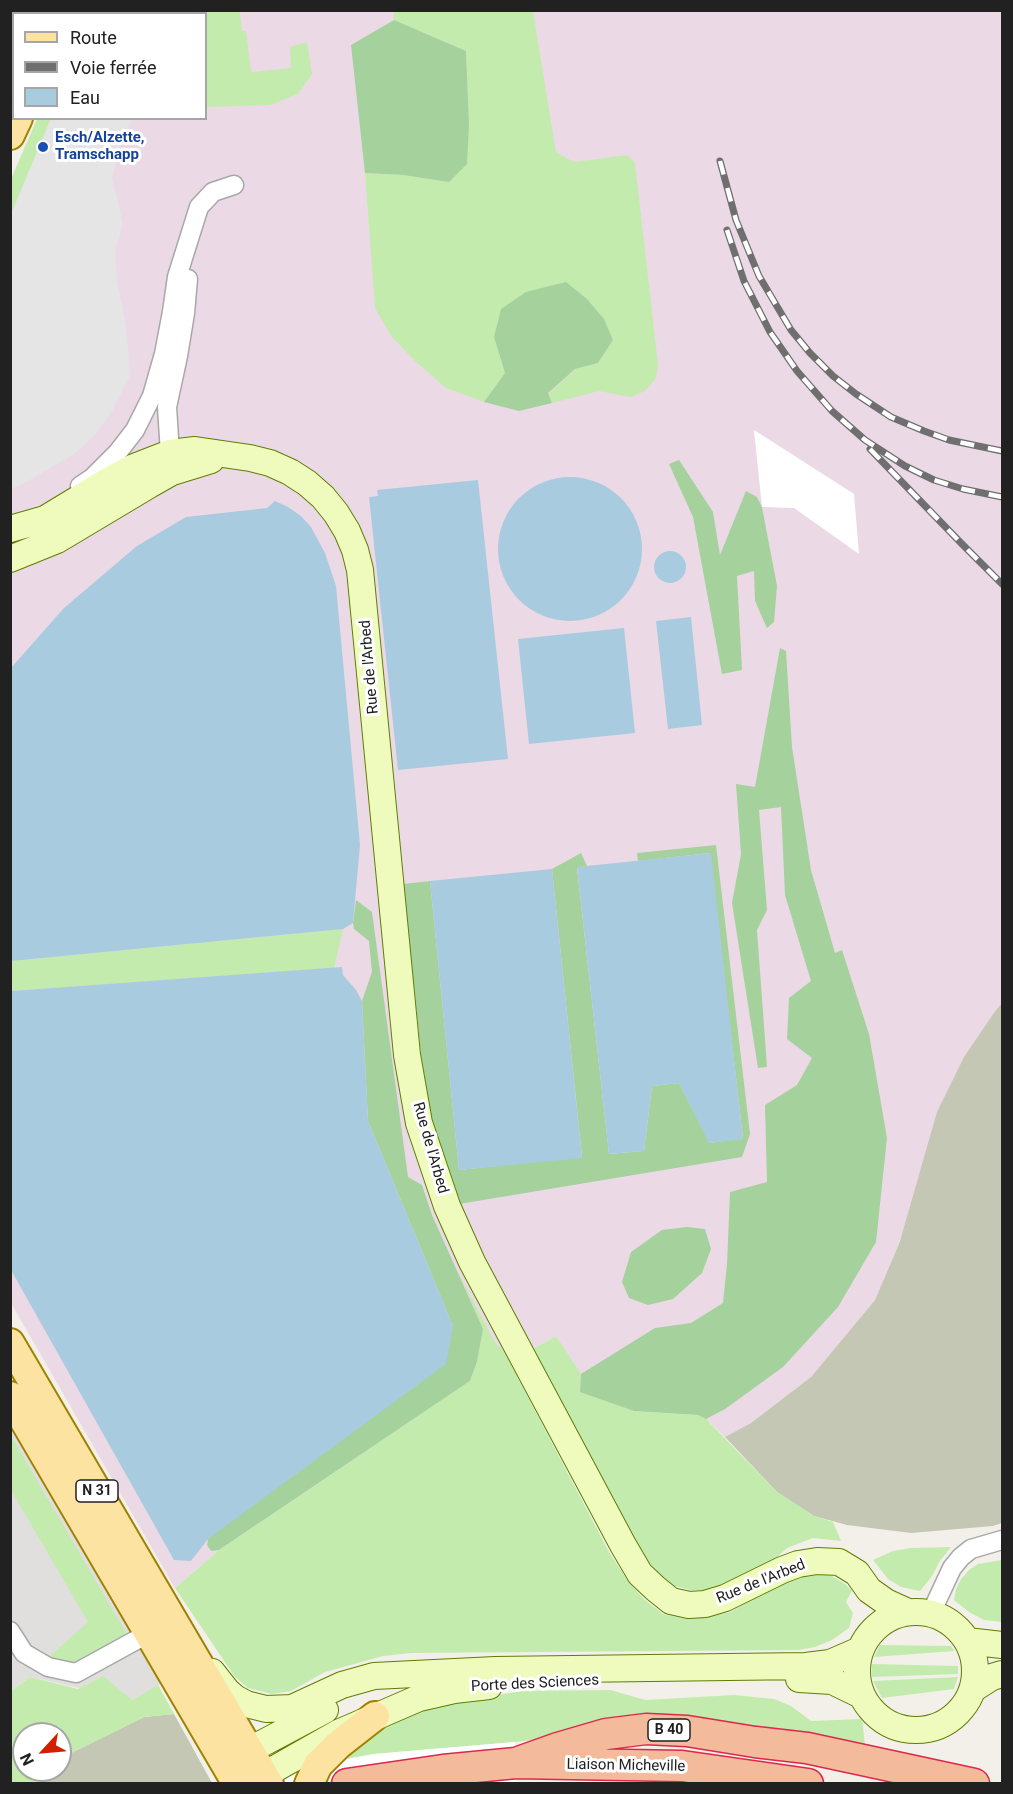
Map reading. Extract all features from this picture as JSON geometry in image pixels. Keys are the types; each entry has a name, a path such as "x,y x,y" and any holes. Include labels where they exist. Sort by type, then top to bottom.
{"highway":[{"name":"B 40","path":"347,1784 442,1770 516,1763 606,1734 646,1729 687,1731 807,1748 974,1784"},
{"name":"Liaison Micheville","path":"516,1763 682,1766 808,1784"}],"main road":[{"path":"10,135 17,120"},
{"name":"Rue de l'Arbed","path":"12,529 45,519 134,467 170,453 195,450 270,463 290,472 323,497 347,531 360,570 407,1055 419,1123 447,1206 472,1262 623,1545 640,1574 656,1589 671,1601 688,1605 705,1604 725,1598 782,1570 798,1564 817,1561 839,1562 857,1573 869,1590 886,1602 920,1612"},
{"name":"Rue de l'Arbed","path":"18,556 57,540 172,472 229,455"},
{"name":"N 31","path":"10,1343 184,1639 236,1764"},
{"name":"N 31","path":"10,1396 166,1662 193,1692 236,1764 267,1779"},
{"name":"Rue de l'Arbed","path":"869,1590 877,1625"},
{"path":"920,1612 951,1623 967,1641 974,1656 975,1672 973,1689 966,1703 956,1715 943,1724 927,1730 910,1730 886,1722 869,1708 861,1695 856,1665 860,1650 877,1625 892,1616 920,1612"},
{"name":"Porte des Sciences","path":"184,1639 235,1698 246,1704 266,1709 292,1708 342,1685 374,1676 495,1670 806,1666 830,1663 860,1650"},
{"path":"967,1641 1002,1645"},
{"name":"Porte des Sciences","path":"236,1764 339,1703 414,1674"},
{"path":"973,1689 992,1677 1002,1674"},
{"name":"Porte des Sciences","path":"267,1779 338,1733 419,1698 454,1689 522,1682 805,1679 832,1681 861,1695"},
{"path":"309,1784 318,1765 338,1745 375,1716"}],"street":[{"path":"12,529 92,478 118,452 135,430 155,386 164,354 177,277 199,207 213,192 234,186"},
{"path":"18,556 51,532 164,466 170,453 167,407 185,313 192,226"},
{"path":"920,1612 961,1557 971,1549 1002,1540"},
{"path":"10,1631 24,1653 48,1667 76,1673 149,1633"}],"shaded area":[{"path":"11,10 27,11 12,12 11,49"},
{"path":"97,10 178,10 178,12 96,12"},
{"path":"1002,11 1002,1003 996,1010 875,1300 811,1377 751,1423 725,1437 706,1419 698,1415 634,1411 580,1392 556,1336 509,1361 500,1346 219,1550 175,1588 11,1303 10,214 51,120 207,120 207,12 96,12"},
{"path":"51,120 132,120 120,146 112,178 123,224 115,250 117,281 126,326 130,375 112,411 94,436 74,454 11,489 11,214"},
{"path":"1002,1003 1002,1523 993,1526 911,1533 847,1525 814,1516 777,1492 725,1437 751,1423 811,1377 875,1300 900,1241 937,1112 964,1057"},
{"path":"10,1420 164,1682 132,1700 30,1677 11,1691"},
{"path":"174,1714 212,1783 39,1784 41,1782 72,1782 72,1753 144,1717"}],"green space":[{"path":"252,11 240,12 242,31 246,31 251,72 291,68 290,47 307,42 312,74 298,94 270,105 207,107 207,12 184,12"},
{"path":"394,11 533,11 556,152 574,162 627,155 635,163 658,364 656,378 645,391 630,397 599,391 552,403 548,394 576,369 598,363 613,340 604,319 587,299 494,337 505,373 484,402 446,388 391,336 375,308 365,173 404,175 469,125 466,51 394,20"},
{"path":"394,20 466,51 469,125 467,164 449,182 404,175 365,173 351,45"},
{"path":"37,120 51,120 11,214 11,179"},
{"path":"566,282 587,299 604,319 613,340 598,363 575,369 548,393 552,403 519,411 484,402 505,373 494,337 501,309 526,292"},
{"path":"679,460 713,512 720,555 746,491 757,497 762,507 777,586 774,622 767,628 755,601 754,571 737,576 742,670 722,674 693,517 669,464"},
{"path":"780,648 786,651 792,747 811,870 835,953 842,950 869,1034 887,1138 876,1242 838,1307 783,1367 725,1409 706,1419 698,1415 634,1411 580,1392 581,1374 655,1328 691,1323 723,1303 730,1192 767,1182 765,1105 797,1085 812,1058 787,1039 789,998 811,981 785,895 781,807 759,810 767,910 757,930 767,1067 758,1068 732,903 741,854 736,784 755,787"},
{"path":"716,845 750,1134 742,1157 459,1204 432,1122 421,1054 403,884 430,881 459,1170 582,1157 552,869 581,853 587,866 577,868 609,1154 644,1151 652,1086 679,1083 710,1143 743,1138 710,853 638,861 637,853"},
{"path":"356,900 372,912 408,1177 422,1185 432,1215 483,1329 477,1362 470,1381 219,1550 211,1551 207,1545 208,1539 453,1326 368,1121 362,1001 372,972 369,941 354,929"},
{"path":"343,929 334,968 11,991 11,961"},
{"path":"687,1227 705,1229 711,1249 702,1273 673,1299 648,1305 629,1298 622,1282 631,1252 662,1230"},
{"path":"457,1270 497,1346 500,1346 509,1361 609,1552 629,1583 645,1600 663,1614 687,1619 707,1617 730,1612 803,1574 818,1573 832,1576 852,1591 846,1602 853,1613 849,1628 832,1640 815,1647 798,1650 411,1653 383,1656 325,1672 291,1691 272,1694 248,1688 235,1677 175,1588 219,1550 470,1381 477,1362 483,1329"},
{"path":"556,1336 581,1374 580,1391 634,1411 698,1415 706,1419 777,1492 814,1516 833,1522 841,1541 813,1538 787,1548 775,1559 725,1585 706,1590 690,1590 675,1586 663,1578 651,1565 635,1539 532,1349"},
{"path":"10,1434 128,1636 74,1668 48,1658 88,1622 11,1490"},
{"path":"951,1547 920,1591 901,1587 888,1579 873,1560 893,1551 911,1548"},
{"path":"1002,1560 1002,1622 984,1620 954,1600 956,1589 961,1579 978,1564"},
{"path":"880,1645 951,1646 954,1651 874,1657"},
{"path":"872,1664 958,1666 958,1674 872,1677"},
{"path":"103,1676 132,1700 158,1685 174,1714 144,1717 72,1753 72,1722 12,1722 12,1782 40,1782 11,1783 11,1691 30,1677 78,1689"},
{"path":"958,1677 954,1689 882,1698 873,1681"},
{"path":"610,1690 646,1700 734,1695 774,1699 791,1706 811,1721 862,1719 865,1745 577,1735 374,1754 334,1761 388,1721 428,1707 522,1691"}],"water":[{"path":"570,477 598,482 621,498 637,521 642,549 637,577 621,600 598,616 570,621 542,616 519,600 503,577 498,549 503,521 519,498 542,482"},
{"path":"478,480 508,759 398,770 369,497 378,496 377,490"},
{"path":"275,501 301,516 311,527 325,553 336,586 360,845 353,923 343,929 11,961 11,668 64,608 137,546 186,517 267,508"},
{"path":"670,551 681,556 686,567 681,578 670,583 659,578 654,567 659,556"},
{"path":"691,617 702,725 668,729 656,621"},
{"path":"624,628 635,733 529,744 518,639"},
{"path":"711,853 743,1139 709,1143 679,1083 652,1086 644,1151 609,1154 577,867"},
{"path":"552,869 582,1158 459,1170 430,881"},
{"path":"342,967 343,975 362,1001 368,1121 453,1326 446,1364 208,1539 191,1561 174,1560 11,1270 11,991"}],"pier":[{"path":"754,430 854,494 859,554 794,508 762,507"},
{"path":"515,1742 517,1783 213,1784 374,1754"}],"railway":[{"path":"720,161 736,220 759,276 791,330 810,353 833,376 891,417 949,440 1002,451"},
{"path":"727,230 744,281 770,332 797,371 832,411 865,440 905,466 934,480 1002,497"},
{"path":"870,449 1002,584"}],"place":[{"name":"Esch/Alzette, Tramschapp","path":"43,147"}]}
